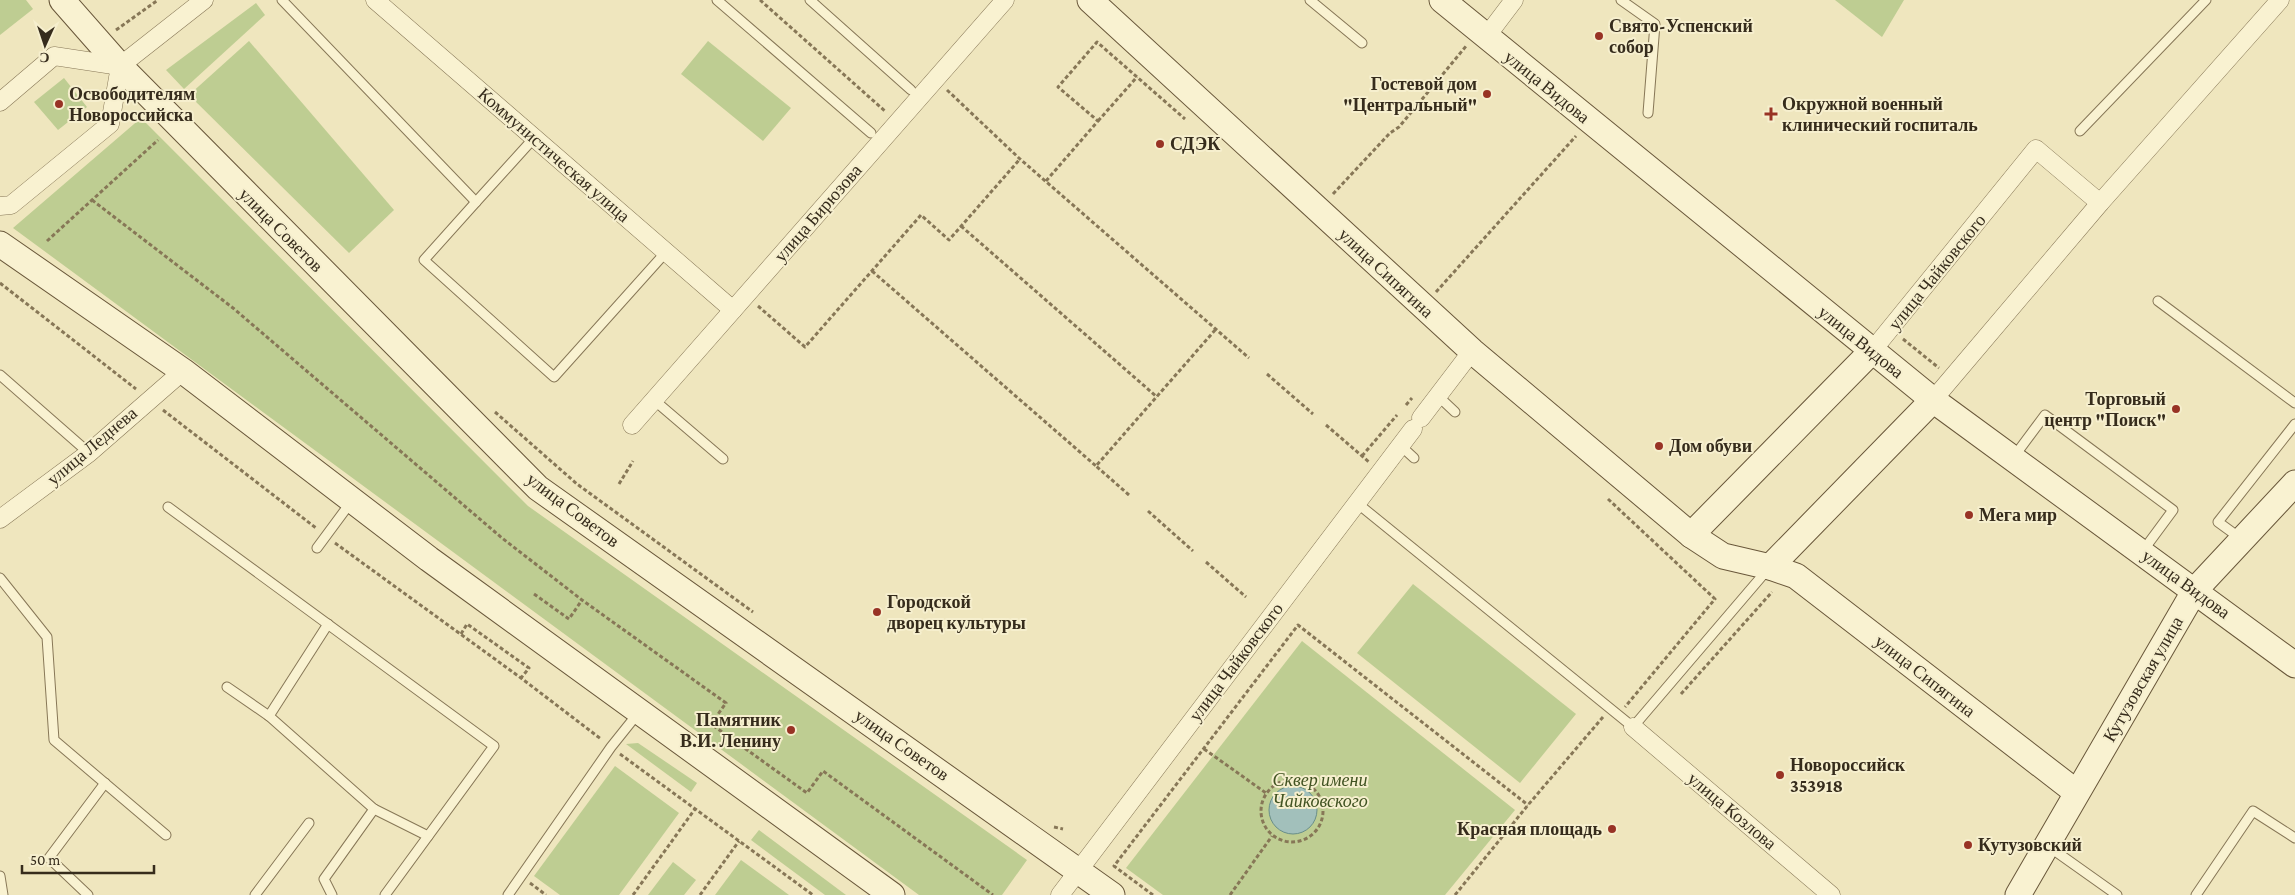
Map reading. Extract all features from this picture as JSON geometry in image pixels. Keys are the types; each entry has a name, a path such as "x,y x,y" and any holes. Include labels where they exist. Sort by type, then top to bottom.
{"street":[{"name":"улица Советов","path":"62,0 120,66 538,488 1112,895"},
{"path":"0,206 11,206 110,124 120,66 204,0"},
{"name":"Коммунистическая улица","path":"375,0 733,310"},
{"name":"улица Бирюзова","path":"632,425 1005,0"},
{"name":"улица Сипягина","path":"1090,0 1472,351 1691,535 1723,556 1770,567 1796,576 2076,792"},
{"name":"улица Видова","path":"1442,0 1478,39 1932,400 2195,590 2295,665"},
{"path":"1478,39 1514,0"},
{"path":"1770,567 1932,400 2100,203 2280,0"},
{"path":"0,102 54,56 120,66"},
{"name":"улица Чайковского","path":"1691,535 1872,351 2036,149 2100,203"},
{"path":"0,244 183,371 428,559 892,895"},
{"name":"улица Чайковского","path":"1060,895 1472,351"},
{"name":"улица Леднева","path":"0,519 89,452 183,371"},
{"name":"Кутузовская улица","path":"2018,895 2048,846 2076,792 2195,590 2295,483"},
{"name":"улица Козлова","path":"1637,723 1831,895"}],"lane":[{"path":"282,0 476,202"},
{"path":"717,0 871,133"},
{"path":"810,0 911,90"},
{"path":"1310,0 1362,43"},
{"path":"1621,0 1654,24 1648,113"},
{"path":"2080,132 2206,0"},
{"path":"534,138 424,260 554,377 666,252"},
{"path":"2158,301 2295,403"},
{"path":"0,375 89,452"},
{"path":"1438,396 1455,412"},
{"path":"654,400 723,459"},
{"path":"2013,458 2045,415 2173,510 2142,552"},
{"path":"2242,540 2218,522 2295,424"},
{"path":"1401,446 1414,458"},
{"path":"317,548 352,500"},
{"path":"1357,503 1613,712 1637,723 1770,567"},
{"path":"168,507 286,590 328,624 494,746 385,895"},
{"path":"0,578 47,637 54,740 166,836"},
{"path":"269,716 328,624"},
{"path":"227,687 269,716 374,809 428,836"},
{"path":"508,895 612,747 640,712"},
{"path":"88,895 49,858 105,783"},
{"path":"332,895 324,879 374,809"},
{"path":"2196,895 2252,811 2295,838"},
{"path":"255,895 309,823"},
{"path":"2048,846 2117,895"},
{"path":"0,876 4,895"}],"path":[{"path":"116,30 158,0"},
{"path":"760,0 898,122"},
{"path":"1327,200 1390,133 1399,127 1478,39"},
{"path":"1098,122 1058,87 1097,42 1188,122"},
{"path":"1046,181 1137,77"},
{"path":"936,79 1020,158 1249,358"},
{"path":"1432,296 1578,133"},
{"path":"48,241 158,140"},
{"path":"746,295 806,347 921,215 949,240 1020,158"},
{"path":"92,200 233,308 502,538 582,600 726,703 711,724 807,793 823,771 993,895"},
{"path":"961,226 1157,397"},
{"path":"872,271 1129,495"},
{"path":"0,283 326,536 813,895"},
{"path":"1096,466 1216,329"},
{"path":"1890,329 1952,377"},
{"path":"1268,374 1313,414"},
{"path":"1406,405 1417,392"},
{"path":"493,410 577,484 761,618"},
{"path":"1361,456 1397,415"},
{"path":"1326,425 1380,472"},
{"path":"619,484 633,461"},
{"path":"1455,895 1602,718 1625,707 1715,599 1608,499"},
{"path":"1148,511 1193,551"},
{"path":"1206,562 1246,597"},
{"path":"1677,698 1772,592"},
{"path":"534,594 569,619 582,600"},
{"path":"460,634 467,624 529,668 521,678"},
{"path":"1153,895 1114,866 1298,625 1528,805"},
{"path":"1625,707 1637,723"},
{"path":"1204,748 1266,793"},
{"path":"1288,779 1304,782 1316,790 1324,803 1323,818 1316,832 1306,839 1292,842 1272,836 1262,821 1262,805 1266,793 1276,784 1288,779"},
{"path":"633,895 695,809"},
{"path":"1047,826 1063,830"},
{"path":"1230,895 1272,836"},
{"path":"700,895 739,841"},
{"path":"521,877 546,895"}],"green space":[{"path":"0,0 26,0 33,9 0,35"},
{"path":"1835,0 1904,0 1882,37"},
{"path":"256,3 265,15 184,89 166,70"},
{"path":"249,41 394,210 349,253 189,95"},
{"path":"708,41 791,108 763,141 681,74"},
{"path":"64,78 87,107 58,130 34,102"},
{"path":"141,118 528,506 1027,860 1002,895 919,895 13,228"},
{"path":"1413,584 1576,714 1520,783 1357,653"},
{"name":"Сквер имени Чайковского","path":"1302,641 1515,810 1445,895 1163,895 1126,868"},
{"path":"638,743 697,783 691,792 626,744"},
{"path":"615,766 679,813 619,895 560,895 534,876"},
{"path":"759,830 846,895 825,895 751,840"},
{"path":"741,860 789,895 715,895"},
{"path":"673,862 696,880 684,895 648,895"}],"water":[{"path":"1288,786 1298,786 1310,793 1317,805 1317,815 1310,827 1298,834 1288,834 1280,830 1273,823 1269,815 1269,805 1273,797 1280,790"}],"place":[{"name":"Свято-Успенский собор","path":"1599,36"},
{"name":"Гостевой дом \"Центральный\"","path":"1487,94"},
{"name":"Освободителям Новороссийска","path":"59,104"},
{"name":"Окружной военный клинический госпиталь","path":"1771,114"},
{"name":"СДЭК","path":"1160,144"},
{"name":"Торговый центр \"Поиск\"","path":"2176,409"},
{"name":"Дом обуви","path":"1659,446"},
{"name":"Мега мир","path":"1969,515"},
{"name":"Городской дворец культуры","path":"877,612"},
{"name":"Памятник В.И. Ленину","path":"791,730"},
{"name":"Новороссийск 353918","path":"1780,775"},
{"name":"Красная площадь","path":"1612,829"},
{"name":"Кутузовский","path":"1968,845"}]}
